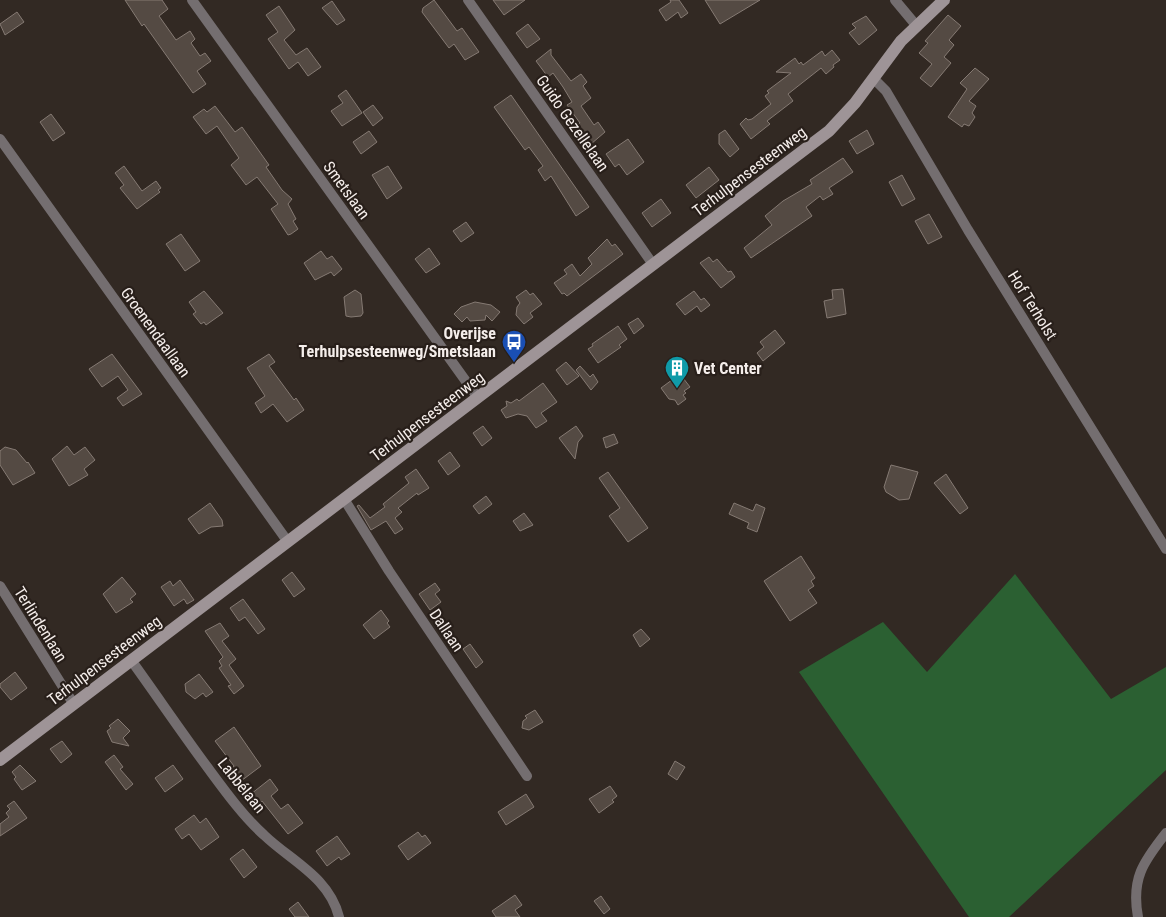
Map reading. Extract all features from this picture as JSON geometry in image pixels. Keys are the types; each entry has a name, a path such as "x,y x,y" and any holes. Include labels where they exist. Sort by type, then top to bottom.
{"main road":[{"name":"Terhulpensesteenweg","path":"0,760 829,130 843,117 915,24 944,0"}],"street":[{"name":"Smetslaan","path":"192,0 478,398"},
{"name":"Guido Gezellelaan","path":"468,0 652,263"},
{"path":"895,0 915,24"},
{"name":"Hof Terholst","path":"873,78 886,91 968,230 1166,549"},
{"name":"Groenendaallaan","path":"0,139 288,542"},
{"name":"Dallaan","path":"344,499 389,571 527,776"},
{"name":"Terlindenlaan","path":"0,586 73,703"},
{"name":"Labbélaan","path":"131,660 226,791 264,835 298,861 323,885 334,900 340,917"},
{"path":"1138,917 1134,897 1144,861 1166,833"}],"green space":[{"path":"1015,574 1111,699 1166,667 1166,770 1009,917 969,917 799,672 883,622 927,672"}],"building":[{"path":"125,0 162,0 168,9 159,16 176,40 190,31 195,39 191,43 200,56 205,53 211,61 197,71 206,84 193,93 144,24 142,26"},
{"path":"434,0 457,31 462,28 479,52 465,60 454,44 449,48 422,12 423,8"},
{"path":"493,0 525,0 504,15"},
{"path":"670,0 679,0 688,13 681,18 678,12 666,21 659,10 671,2"},
{"path":"705,0 760,0 720,24"},
{"path":"332,1 345,20 337,25 322,8"},
{"path":"279,6 295,30 284,40 296,55 307,48 321,67 308,76 298,62 289,69 268,39 278,32 266,15"},
{"path":"17,12 24,22 5,35 0,24"},
{"path":"948,15 961,26 949,40 954,45 944,57 951,63 931,87 920,78 932,64 919,53 928,43 925,41"},
{"path":"866,16 877,30 859,45 849,33 856,28 852,24"},
{"path":"528,24 540,39 527,48 516,33"},
{"path":"551,49 551,55 571,81 581,74 587,82 583,86 591,98 581,106 594,125 598,122 605,132 591,144 577,125 580,123 567,105 572,102 563,87 553,73 548,77 536,61"},
{"path":"832,50 840,60 833,65 834,67 826,74 821,68 788,94 793,101 767,121 770,124 751,139 740,124 746,118 748,120 752,119 771,104 765,96 769,93 767,91 791,73 776,72 795,58 799,64 801,62 803,65 822,51 825,56"},
{"path":"975,68 989,79 969,101 976,106 972,113 975,117 969,126 964,124 962,127 948,117 967,89 960,83"},
{"path":"346,90 362,113 342,126 331,111 343,103 338,96"},
{"path":"511,95 589,207 576,216 551,176 545,181 538,170 543,166 529,147 525,150 494,107"},
{"path":"373,105 383,118 373,126 363,112"},
{"path":"215,106 235,132 242,127 269,165 266,167 282,190 292,199 288,204 296,219 293,221 298,229 291,234 288,235 271,209 278,204 257,177 246,185 231,165 239,158 217,126 206,134 193,117 204,109 207,112"},
{"path":"51,114 65,133 53,141 40,122"},
{"path":"725,130 739,149 730,157 719,144 719,134"},
{"path":"867,130 874,144 857,154 849,141"},
{"path":"369,131 377,142 361,154 353,142"},
{"path":"628,139 644,162 627,175 619,164 615,167 606,154"},
{"path":"843,158 853,172 829,188 833,194 823,200 820,196 806,207 812,216 751,258 744,248 772,225 765,216 783,201 812,184 810,180"},
{"path":"124,166 142,191 156,181 161,188 158,190 160,192 137,209 120,188 124,185 115,173"},
{"path":"388,166 402,188 387,199 372,175"},
{"path":"709,167 719,180 696,198 686,185"},
{"path":"902,175 915,199 902,206 889,182"},
{"path":"661,199 671,213 652,227 642,213"},
{"path":"929,214 942,237 928,244 915,221"},
{"path":"466,222 474,233 461,242 453,231"},
{"path":"181,234 200,261 185,271 166,244"},
{"path":"607,239 612,246 615,244 623,254 567,296 564,293 562,294 554,283 567,274 564,270 572,264 580,276 592,264 588,258"},
{"path":"429,248 440,264 426,273 415,259"},
{"path":"321,251 327,259 332,256 342,269 334,276 331,272 315,280 304,263"},
{"path":"709,257 713,262 717,259 735,277 721,288 700,263"},
{"path":"843,289 846,314 827,318 824,301 833,299 832,290"},
{"path":"355,290 361,294 363,313 361,316 346,316 344,297"},
{"path":"526,290 530,295 533,293 542,304 530,313 533,317 524,324 516,315 517,307 520,303 516,297"},
{"path":"204,291 223,313 206,325 204,322 201,324 193,314 196,312 189,302"},
{"path":"694,291 701,300 704,298 710,305 701,312 697,306 685,315 676,304"},
{"path":"475,302 491,305 500,312 492,321 486,315 485,320 470,321 467,317 462,322 454,314 461,307"},
{"path":"638,318 644,326 634,334 628,324"},
{"path":"618,326 627,339 619,345 621,347 598,363 588,349 593,346 592,344"},
{"path":"775,330 785,343 763,361 757,353 764,347 760,342"},
{"path":"112,354 142,394 123,406 117,398 128,390 118,376 102,387 89,369"},
{"path":"269,354 275,362 269,366 294,400 296,398 304,410 287,422 273,404 261,413 255,403 265,396 247,368"},
{"path":"566,362 579,376 567,385 556,370"},
{"path":"580,366 590,377 593,374 598,382 591,390 576,370"},
{"name":"Vet Center","path":"680,374 690,387 684,391 686,393 683,395 686,399 678,405 675,400 669,399 661,388"},
{"path":"543,383 557,402 541,413 547,421 536,428 527,416 518,414 506,418 501,410 507,406 506,401 511,403 517,399 519,401"},
{"path":"483,426 492,438 482,446 473,433"},
{"path":"576,426 583,436 578,442 575,459 559,438"},
{"path":"614,434 618,443 606,448 603,438"},
{"path":"67,446 74,455 85,447 95,460 84,469 88,475 69,486 52,459"},
{"path":"5,447 16,450 28,462 35,473 13,485 0,465 0,451"},
{"path":"450,452 460,466 448,475 438,461"},
{"path":"891,465 918,472 909,499 899,500 886,492 884,487"},
{"path":"416,469 429,488 418,495 417,493 398,508 402,512 395,518 403,529 395,534 386,521 371,530 357,506 359,505 370,518 385,507 383,504 409,483 405,477"},
{"path":"608,472 648,528 628,542 609,516 620,508 599,478"},
{"path":"946,474 968,508 960,514 934,483"},
{"path":"486,496 492,504 479,514 473,506"},
{"path":"210,503 222,520 223,526 211,527 199,534 188,519"},
{"path":"734,503 753,511 756,504 765,508 757,532 747,528 749,523 729,514"},
{"path":"524,513 533,525 520,531 513,521"},
{"path":"801,556 815,578 811,581 814,586 808,590 817,603 790,621 764,581"},
{"path":"292,572 305,589 294,597 282,580"},
{"path":"122,577 136,594 130,599 133,602 116,613 103,594"},
{"path":"180,580 194,600 187,604 184,599 174,606 161,587 170,581 173,586"},
{"path":"435,583 440,590 435,594 441,602 430,610 419,594"},
{"path":"243,599 265,629 258,634 245,617 239,621 230,608"},
{"path":"381,610 389,621 387,623 390,627 374,639 363,625"},
{"path":"220,623 229,636 222,641 236,659 229,665 244,686 234,694 228,686 231,685 219,668 222,666 219,661 223,657 205,631"},
{"path":"641,629 650,639 640,647 633,635"},
{"path":"470,644 483,662 476,668 463,649"},
{"path":"15,672 27,688 11,700 0,687 0,684"},
{"path":"199,674 213,692 206,697 203,693 195,699 186,692 185,684"},
{"path":"535,710 543,722 529,730 522,728 523,721 527,718 525,716"},
{"path":"118,719 130,731 123,738 129,746 112,742 107,731 111,728 109,726"},
{"path":"234,727 261,766 241,781 232,768 234,766 215,741"},
{"path":"62,741 72,754 61,763 50,749"},
{"path":"114,755 123,767 120,769 133,784 126,790 105,762"},
{"path":"675,761 685,767 677,780 668,774"},
{"path":"20,765 36,781 22,790 14,779 16,777 12,772"},
{"path":"173,765 183,779 165,792 155,778"},
{"path":"270,779 278,790 271,796 281,809 288,804 303,823 288,834 262,801 259,804 251,794"},
{"path":"610,786 617,796 612,800 614,802 599,813 589,799"},
{"path":"526,794 534,807 506,825 498,812"},
{"path":"14,801 27,818 0,836 0,824 9,817 6,813 10,809 7,806"},
{"path":"194,815 200,823 206,818 219,837 201,850 189,834 182,839 175,829"},
{"path":"418,832 422,837 425,835 431,843 408,860 398,846"},
{"path":"337,836 350,854 341,860 339,857 327,866 316,851"},
{"path":"243,849 257,867 244,878 230,859"},
{"path":"515,895 522,905 515,910 520,917 496,917 492,911"},
{"path":"601,896 610,909 604,914 594,901"},
{"path":"298,902 309,917 295,917 289,909"}],"place":[{"name":"Overijse Terhulpsesteenweg/Smetslaan","path":"514,363"},
{"name":"Vet Center","path":"677,389"}]}
